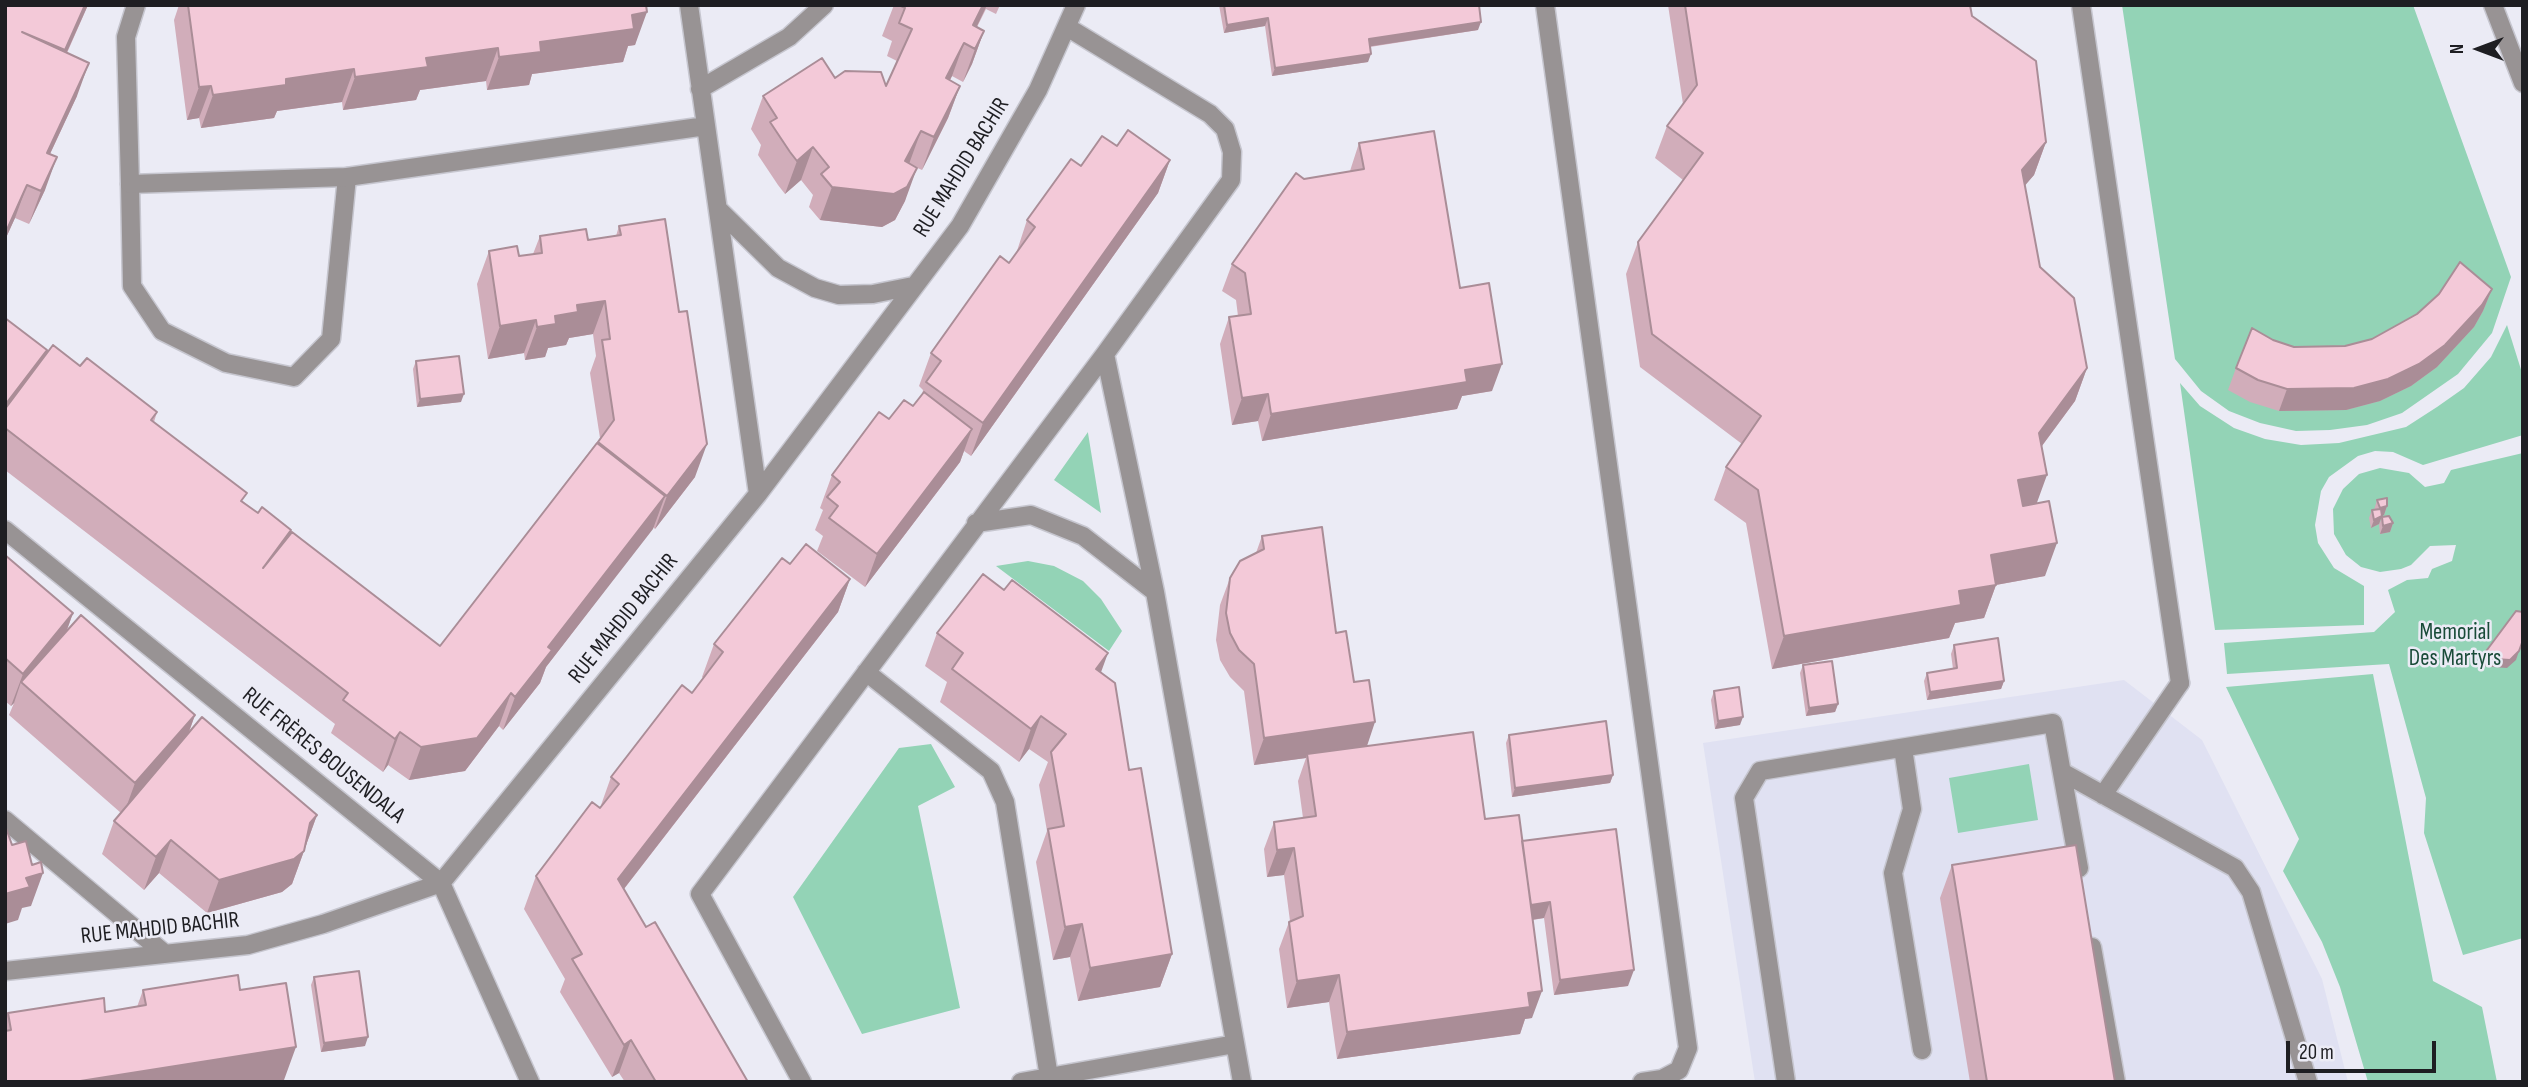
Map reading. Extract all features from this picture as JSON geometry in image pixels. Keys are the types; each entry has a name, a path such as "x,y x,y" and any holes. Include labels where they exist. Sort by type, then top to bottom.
{"street":[{"path":"136,5 126,37 132,286 162,331 226,363 294,377 331,339 347,177"},
{"path":"688,5 758,494"},
{"path":"701,89 789,37 824,5"},
{"name":"RUE MAHDID BACHIR","path":"5,971 248,945 323,924 440,883 758,494 960,226 1004,154 1076,5"},
{"path":"1545,5 1688,1048 1679,1070 1662,1079 1642,1082"},
{"path":"2081,5 2180,683 2103,795"},
{"path":"2493,5 2523,83"},
{"path":"802,1082 701,894 1105,354 1231,180 1232,152 1225,129 1210,114 1067,27"},
{"path":"130,184 347,177 706,126"},
{"path":"719,210 778,268 815,288 839,295 873,294 913,286"},
{"path":"1105,354 1155,592 1242,1082"},
{"path":"976,523 1031,514 1083,536 1155,592"},
{"name":"RUE FRÈRES BOUSENDALA","path":"5,530 440,883 530,1082"},
{"path":"866,672 991,771 1005,802 1049,1077"},
{"path":"1786,1082 1744,798 1760,771 2053,723 2081,880"},
{"path":"1903,748 1912,809 1893,873 1922,1050"},
{"path":"2062,772 2235,868 2251,892 2308,1082"},
{"path":"5,820 164,953"},
{"path":"2090,934 2116,1082"},
{"path":"1021,1082 1235,1044"}],"shaded area":[{"path":"2124,680 2202,740 2322,979 2348,1082 1755,1082 1703,743"}],"green space":[{"path":"2122,5 2413,5 2511,277 2492,333 2458,374 2402,413 2367,425 2330,430 2296,431 2260,423 2229,411 2201,391 2175,359"},
{"path":"2507,325 2523,376 2523,435 2423,465 2393,452 2375,451 2358,456 2329,477 2321,491 2315,525 2318,543 2334,568 2364,586 2364,625 2215,630 2180,383 2200,406 2234,428 2265,439 2301,445 2339,443 2406,427 2437,407 2464,388 2491,357"},
{"path":"1088,433 1101,513 1054,480"},
{"name":"Memorial Des Martyrs","path":"2523,453 2523,938 2463,955 2424,833 2426,798 2389,664 2227,674 2224,643 2374,632 2395,612 2388,590 2407,580 2428,578 2432,569 2452,561 2456,545 2430,546 2411,565 2401,569 2380,572 2361,567 2346,555 2334,534 2333,509 2343,489 2359,474 2380,468 2409,473 2425,487 2444,483 2451,470"},
{"path":"1028,561 1054,566 1083,581 1101,599 1122,631 1109,651 996,566"},
{"path":"2373,674 2433,981 2482,1007 2497,1082 2368,1082 2340,987 2322,942 2283,871 2299,839 2226,687"},
{"path":"931,744 955,787 918,806 960,1008 862,1034 793,897 899,748"},
{"path":"2029,764 2038,820 1958,833 1949,778"}],"building":[{"path":"5,5 85,5 65,50 22,32 89,63 47,153 57,157 41,191 27,185 5,234"},
{"path":"188,5 646,5 647,12 632,15 634,29 540,42 541,52 499,57 498,48 426,58 428,67 355,77 354,69 286,79 286,85 213,95 211,86 199,87"},
{"path":"899,5 983,5 973,25 984,31 975,49 964,43 946,78 960,86 934,137 921,131 905,161 917,168 907,187 894,194 832,187 821,174 829,167 813,147 797,161 790,152 770,122 777,118 763,96 822,58 835,78 845,71 881,72 886,86 912,29 899,23 905,8"},
{"path":"1224,5 1479,5 1481,22 1369,39 1371,54 1275,68 1268,18 1227,25"},
{"path":"1685,5 1970,5 1972,16 2036,61 2046,142 2022,170 2040,267 2074,298 2087,368 2039,433 2047,475 2018,480 2023,506 2049,501 2057,543 1991,555 1996,585 1959,591 1961,605 1784,636 1758,490 1726,467 1761,416 1652,334 1638,242 1703,153 1667,126 1697,85"},
{"path":"1128,130 1170,160 983,423 926,382 941,361 931,353 1000,256 1009,263 1035,227 1027,220 1071,159 1081,166 1102,136 1117,146"},
{"path":"1434,131 1460,288 1489,283 1502,364 1465,370 1467,382 1271,414 1268,394 1242,398 1229,317 1251,314 1245,273 1232,264 1296,173 1304,179 1364,169 1359,143"},
{"path":"665,219 679,312 687,311 707,444 667,496 598,442 614,420 602,340 610,339 605,301 577,305 578,312 555,316 556,324 537,327 536,320 500,326 489,251 517,246 519,256 542,253 540,236 586,229 588,240 621,235 619,226"},
{"path":"2460,262 2492,289 2482,305 2445,345 2419,364 2388,379 2354,388 2287,389 2258,380 2236,368 2252,328 2273,340 2294,347 2345,346 2372,339 2417,314 2439,294"},
{"path":"5,318 47,350 5,405"},
{"path":"53,345 80,366 87,358 157,412 151,420 247,493 241,501 258,513 262,507 291,530 263,568 292,532 440,646 597,443 665,496 548,647 552,650 515,697 511,693 477,738 421,747 400,732 395,739 343,700 348,693 5,428 5,409"},
{"path":"459,356 464,394 420,399 416,361"},
{"path":"924,392 972,429 877,554 829,518 838,506 827,497 840,482 832,475 879,412 889,419 904,400 913,406"},
{"path":"2387,498 2387,506 2380,508 2377,500"},
{"path":"2381,509 2382,516 2374,520 2372,510"},
{"path":"2389,516 2393,523 2383,526 2382,517"},
{"path":"1322,527 1336,633 1346,631 1354,682 1369,680 1375,722 1264,738 1254,664 1239,650 1230,633 1226,613 1230,578 1240,561 1264,549 1262,536"},
{"path":"806,544 850,579 618,879 646,927 655,922 748,1082 656,1082 631,1040 624,1045 572,959 582,954 536,876 592,802 600,808 619,784 611,777 682,685 692,693 723,652 714,644 782,558 790,564"},
{"path":"5,555 73,613 23,674 5,658"},
{"path":"983,574 1004,590 1012,580 1108,653 1096,669 1115,683 1129,770 1141,768 1172,954 1090,968 1082,924 1065,927 1048,829 1064,826 1051,752 1066,734 1041,716 1031,729 952,669 963,653 937,633"},
{"path":"2516,611 2523,612 2523,640 2519,651 2510,660 2481,658"},
{"path":"81,615 195,715 135,783 21,682"},
{"path":"1998,638 2004,681 1930,692 1927,673 1957,668 1954,645"},
{"path":"1832,661 1838,704 1809,708 1803,665"},
{"path":"1739,687 1743,717 1718,721 1714,691"},
{"path":"202,717 317,815 310,823 304,851 294,859 219,880 171,840 156,857 114,821"},
{"path":"1606,721 1613,775 1515,788 1509,735"},
{"path":"1473,732 1485,819 1519,815 1542,991 1528,993 1530,1007 1347,1032 1339,975 1297,981 1289,922 1303,916 1294,848 1277,850 1274,822 1316,816 1307,754"},
{"path":"5,825 12,845 26,841 32,865 41,862 43,873 26,878 30,887 5,894"},
{"path":"1616,829 1634,970 1560,980 1550,902 1531,905 1522,841"},
{"path":"2076,845 2115,1082 1987,1082 1952,865"},
{"path":"359,971 368,1037 324,1043 314,977"},
{"path":"238,975 240,990 286,983 296,1047 74,1082 5,1082 5,1031 11,1030 8,1013 104,998 105,1012 146,1005 143,990"}]}
